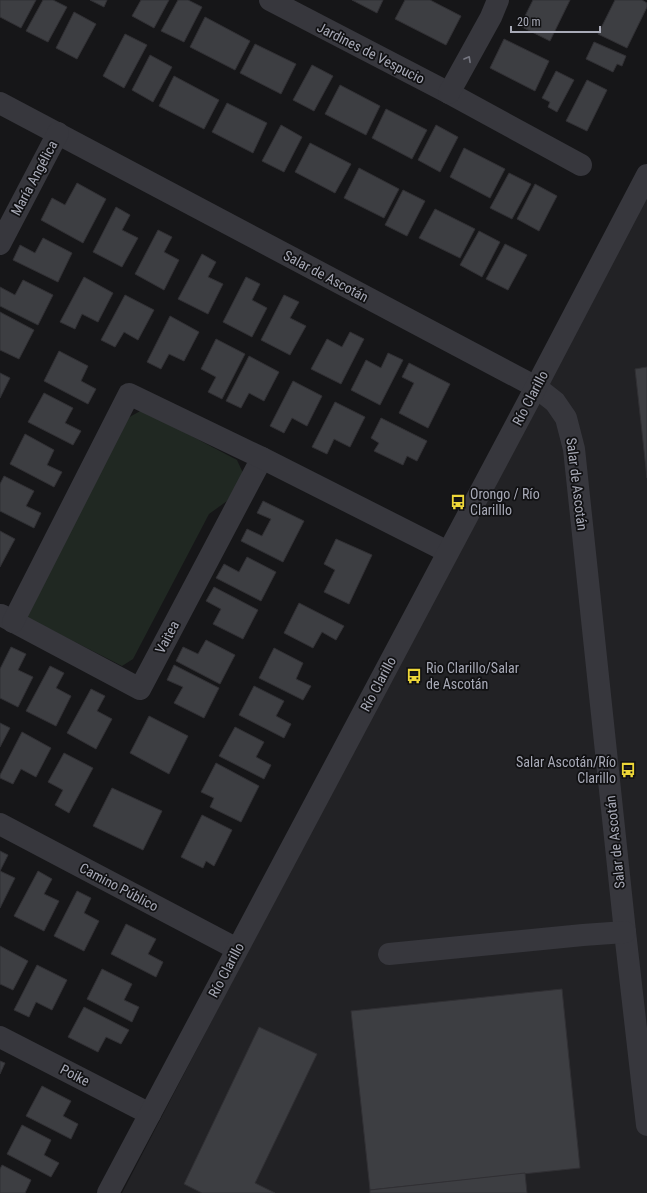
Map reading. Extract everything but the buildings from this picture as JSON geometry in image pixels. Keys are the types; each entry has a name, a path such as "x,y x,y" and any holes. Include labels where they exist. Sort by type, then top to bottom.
{"street":[{"name":"Jardines de Vespucio","path":"270,0 296,6 449,94 581,165"},
{"path":"449,94 491,17 498,0"},
{"name":"Salar de Ascotán","path":"0,103 536,387 555,402 566,418 574,449 625,932 644,1071 647,1125"},
{"name":"María Angélica","path":"0,244 58,133"},
{"name":"Río Clarillo","path":"108,1193 647,175"},
{"name":"Vaitea","path":"262,458 140,689 7,618 129,394 262,458 448,552"},
{"name":"Camino Público","path":"0,824 237,949"},
{"path":"389,954 625,932"},
{"name":"Poike","path":"0,1037 150,1114"}],"shaded area":[{"path":"647,190 647,1193 122,1193 562,348"},
{"path":"142,410 237,460 243,473 227,501 209,514 133,659 122,666 26,617 126,419"}],"place":[{"name":"Orongo / Río Clarilllo","path":"458,502"},
{"name":"Rio Clarillo/Salar de Ascotán","path":"414,676"},
{"name":"Salar Ascotán/Río Clarillo","path":"628,770"}]}
